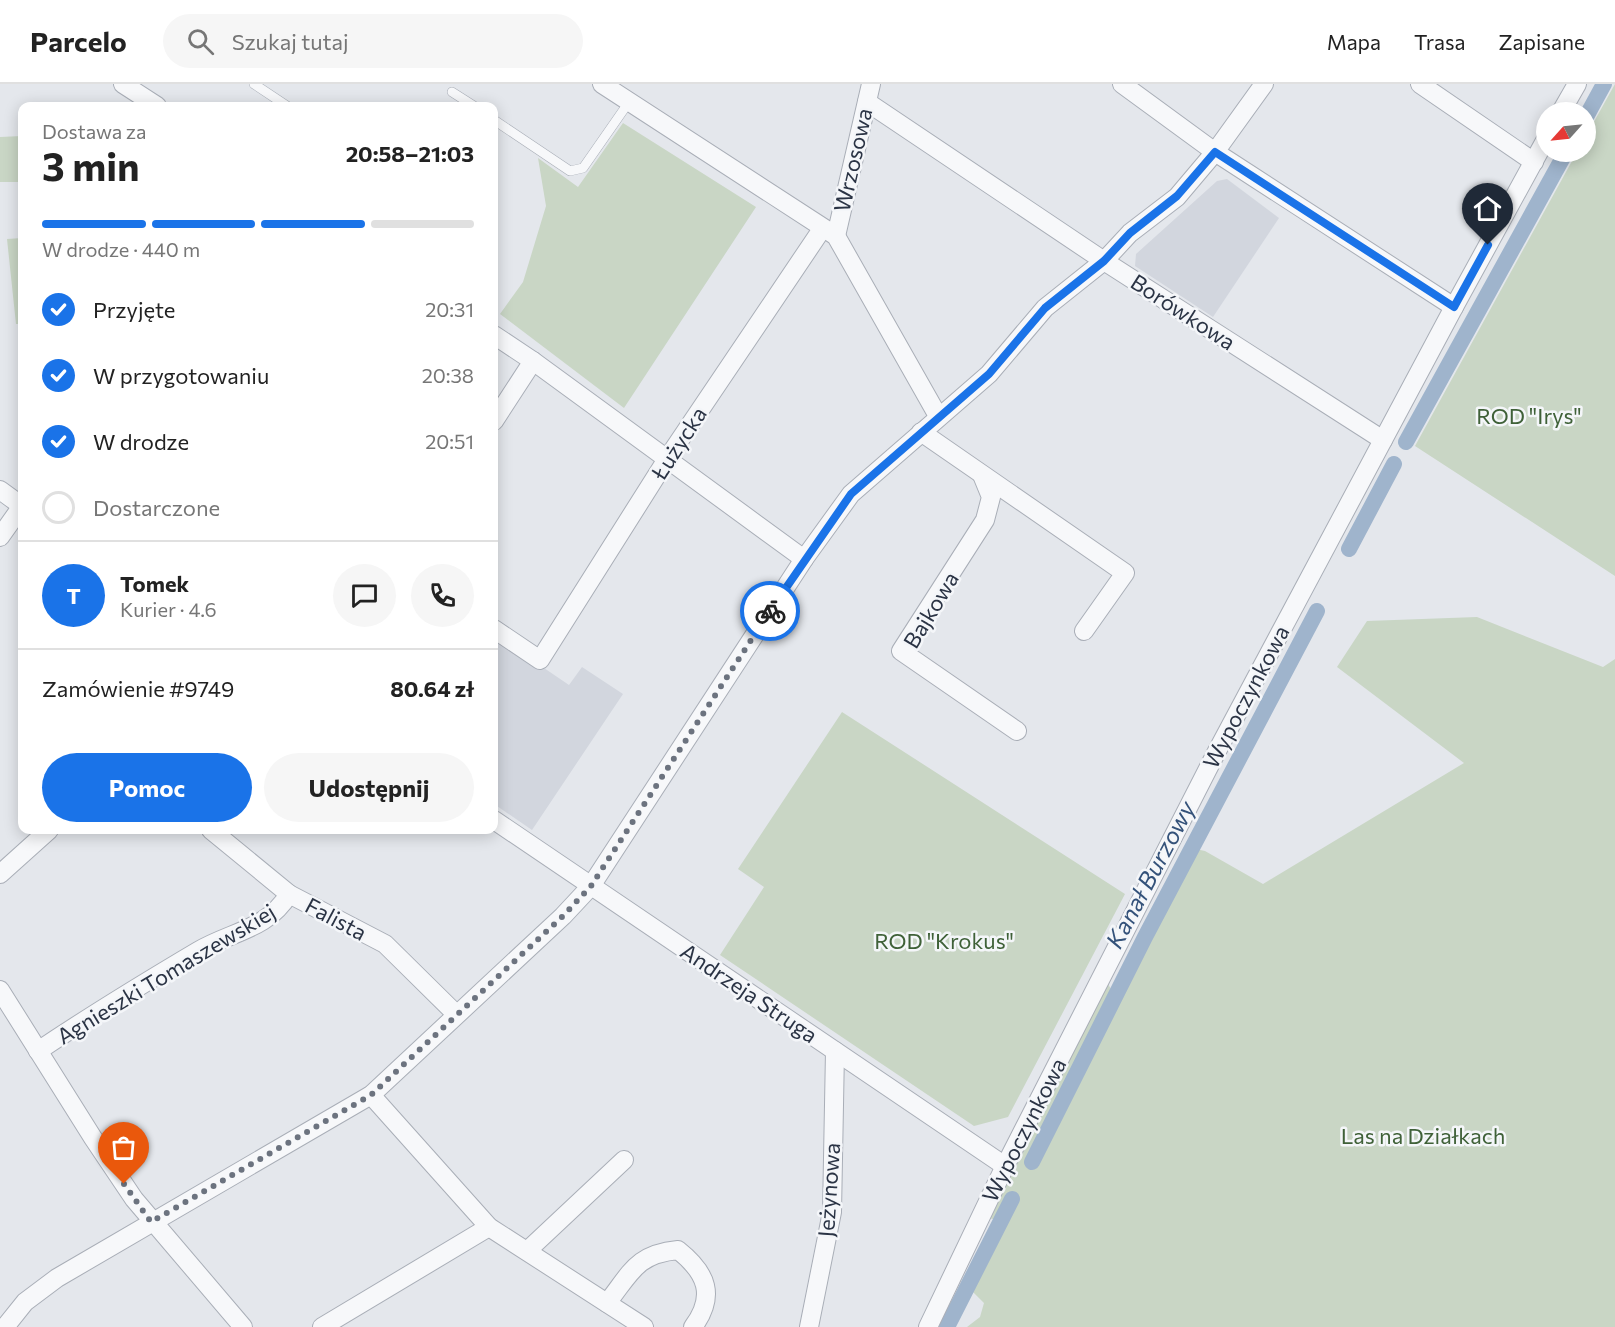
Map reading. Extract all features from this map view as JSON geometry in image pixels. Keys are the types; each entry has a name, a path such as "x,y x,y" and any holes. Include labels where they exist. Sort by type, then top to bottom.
{"street":[{"path":"123,84 151,102"},
{"path":"602,84 829,233 938,416"},
{"path":"1122,84 1215,152 1454,307"},
{"path":"4,1327 25,1302 57,1278 371,1095 563,916 591,886 804,559 851,494 989,374 1045,308 1104,261 1130,233 1177,196 1215,152 1264,84"},
{"path":"1420,84 1534,162"},
{"path":"1567,102 1577,84"},
{"name":"Wrzosowa","path":"829,233 869,93"},
{"name":"Borówkowa","path":"869,93 1104,261 1383,440"},
{"name":"Wypoczynkowa","path":"928,1327 1005,1166 1211,764 1454,307 1536,158"},
{"name":"Łużycka","path":"498,632 540,660 667,459 829,233"},
{"path":"498,338 804,559"},
{"path":"498,415 533,361"},
{"path":"921,432 1125,573 1084,631"},
{"name":"Bajkowa","path":"982,474 991,497 985,520 901,651 1017,731"},
{"path":"0,490 18,503"},
{"path":"0,537 18,512"},
{"name":"Andrzeja Struga","path":"498,823 1005,1166"},
{"path":"0,874 45,834"},
{"name":"Falista","path":"215,834 289,894 385,944 456,1014"},
{"name":"Agnieszki Tomaszewskiej","path":"38,1051 201,950 260,924 279,910 289,894"},
{"name":"Agnieszki Tomaszewskiej","path":"0,990 93,1138 151,1222 243,1327"},
{"name":"Jeżynowa","path":"809,1327 832,1212 835,1051"},
{"path":"371,1095 489,1227 644,1327"},
{"path":"527,1251 624,1160"},
{"path":"322,1327 489,1227"},
{"path":"606,1303 638,1263 656,1252 678,1250 694,1263 707,1286 704,1312 693,1327"}],"lane":[{"path":"254,84 281,102"},
{"path":"452,93 467,102"},
{"path":"498,123 570,171 583,168 629,102"}],"shaded area":[{"path":"1227,179 1279,218 1213,317 1135,266 1136,254 1217,181"},
{"path":"498,637 569,685 582,667 623,694 532,830 498,807"}],"green space":[{"name":"ROD \"Irys\"","path":"1615,84 1615,576 1415,446 1571,162 1596,162 1596,118"},
{"path":"623,123 756,207 624,408 500,314 523,282 546,206 538,158 578,187"},
{"path":"18,136 18,182 0,182 0,137"},
{"path":"18,238 18,324 16,324 7,239"},
{"name":"Las na Działkach","path":"1477,617 1603,667 1615,659 1615,1327 967,1327 980,1317 984,1303 971,1290 1005,1221 987,1218 1108,984 1119,1003 1120,981 1186,847 1205,851 1263,884 1464,763 1337,667 1367,621"},
{"name":"ROD \"Krokus\"","path":"842,712 1125,894 1008,1117 974,1126 720,955 764,887 738,869"}],"waterway":[{"name":"Kanał Burzowy","path":"1594,102 1604,84"},
{"name":"Kanał Burzowy","path":"1406,442 1560,162"},
{"name":"Kanał Burzowy","path":"1349,549 1394,464"},
{"name":"Kanał Burzowy","path":"1032,1162 1145,937 1317,611"},
{"name":"Kanał Burzowy","path":"947,1327 1012,1199"}],"way so far":[{"path":"124,1184 151,1222 371,1095 563,916 591,886 770,611"}],"route":[{"path":"770,611 851,494 989,374 1045,308 1104,261 1130,233 1177,196 1215,152 1454,307 1488,245"}]}
